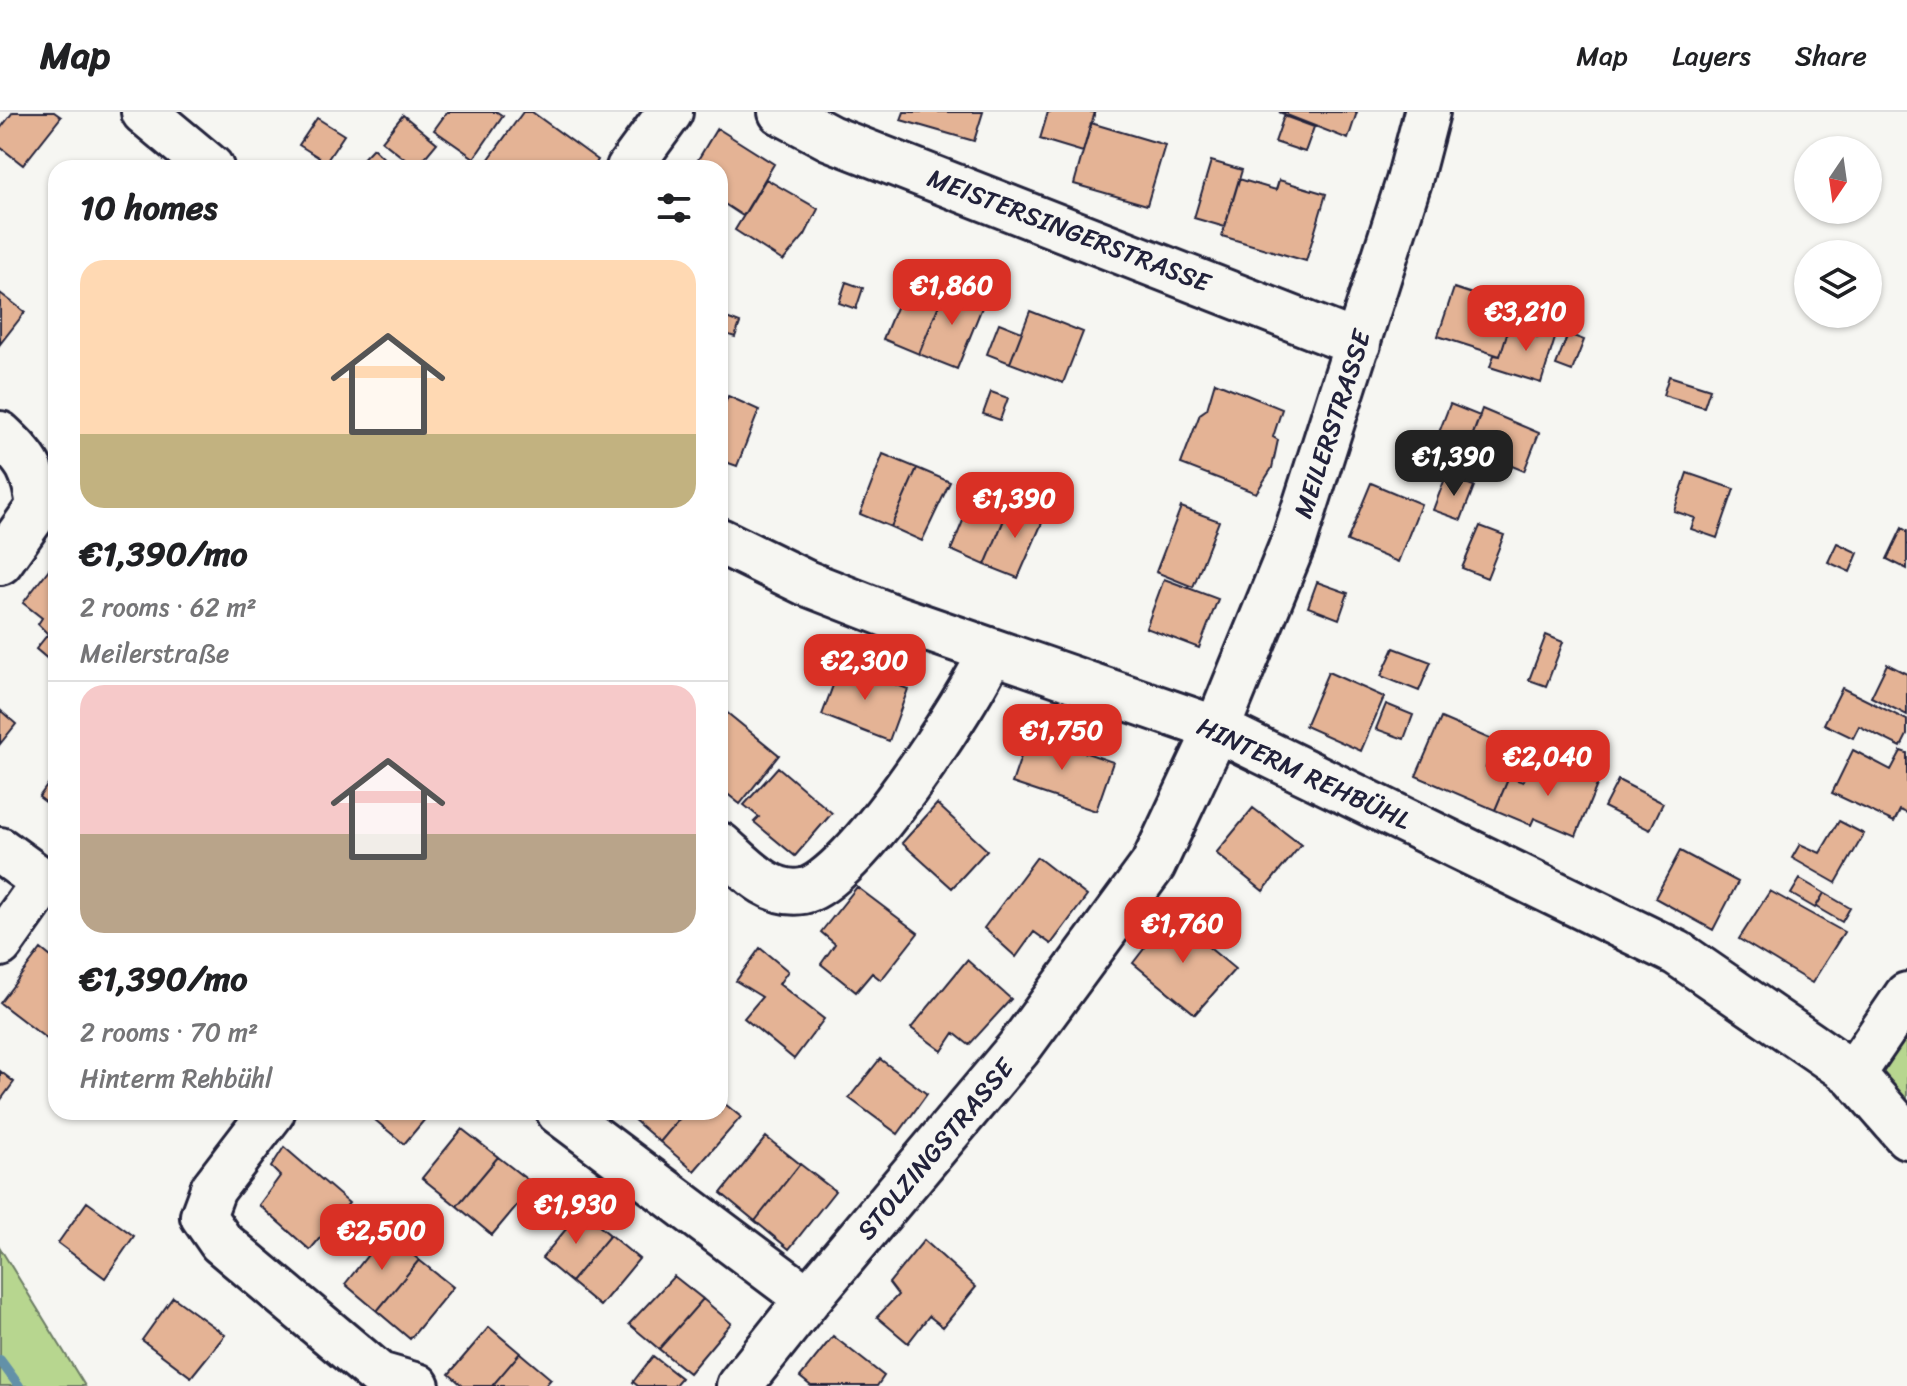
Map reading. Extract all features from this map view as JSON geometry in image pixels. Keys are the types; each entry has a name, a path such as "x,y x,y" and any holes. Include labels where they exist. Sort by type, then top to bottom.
{"street":[{"path":"144,112 201,160"},
{"path":"635,160 670,112"},
{"name":"MEISTERSINGERSTRASSE","path":"781,112 830,138 1358,344"},
{"name":"MEILERSTRASSE","path":"1217,729 1294,541 1358,344 1427,112"},
{"path":"0,434 24,456 34,473 39,507 0,562"},
{"name":"HINTERM REHBÜHL","path":"728,545 806,583 991,652 1217,729 1677,953 1853,1074 1907,1136"},
{"path":"728,852 767,885 803,891 828,879 898,799 967,701 991,652"},
{"name":"STOLZINGSTRASSE","path":"739,1386 1018,1049 1153,865 1217,729"},
{"path":"0,850 48,880"},
{"path":"0,944 48,884"},
{"path":"1853,1074 1907,995"},
{"path":"266,1120 213,1189 203,1216 221,1242 379,1375 417,1386"},
{"path":"570,1120 808,1299"}],"green space":[{"path":"1907,1019 1907,1101 1873,1066"},
{"path":"0,1248 85,1386 0,1386"}],"building":[{"path":"13,112 54,112 61,117 23,165 0,147 0,129"},
{"path":"447,112 497,112 503,116 474,158 434,130"},
{"path":"523,112 532,112 598,160 488,160"},
{"path":"904,112 983,112 974,141 901,120"},
{"path":"1048,112 1095,112 1083,152 1040,139"},
{"path":"1279,112 1357,112 1348,139"},
{"path":"403,115 437,143 423,160 406,160 382,141"},
{"path":"1284,116 1314,127 1305,152 1275,142"},
{"path":"317,118 344,135 327,160 299,145"},
{"path":"1091,123 1165,145 1147,205 1074,184"},
{"path":"717,128 774,164 743,216 728,206 728,160 698,160"},
{"path":"373,148 386,160 362,160"},
{"path":"1211,161 1242,170 1225,227 1194,218"},
{"path":"766,179 818,209 805,235 783,261 735,230"},
{"path":"1239,179 1276,190 1279,180 1326,194 1306,261 1222,236"},
{"path":"911,271 947,285 919,354 883,339"},
{"path":"846,282 863,288 856,309 839,303"},
{"path":"947,285 985,300 957,369 919,354"},
{"path":"1454,288 1515,308 1500,356 1438,336"},
{"path":"0,293 25,312 0,344"},
{"path":"1030,311 1083,332 1063,383 1010,363"},
{"path":"728,319 740,323 735,337 728,335"},
{"path":"999,323 1022,332 1010,363 987,354"},
{"path":"1543,324 1558,329 1541,383 1490,367 1494,355 1500,356 1509,327 1538,337"},
{"path":"1568,334 1584,340 1572,371 1556,365"},
{"path":"1669,376 1710,389 1704,407 1663,395"},
{"path":"1215,382 1282,409 1273,437 1278,440 1272,468 1256,493 1181,464 1200,414 1207,409"},
{"path":"991,392 1008,398 1000,420 983,414"},
{"path":"728,396 759,410 737,466 728,463"},
{"path":"1450,404 1480,416 1465,455 1435,443"},
{"path":"1482,409 1539,433 1524,471 1468,448"},
{"path":"883,454 917,468 891,527 860,514"},
{"path":"917,468 950,482 922,541 891,527"},
{"path":"1687,473 1734,489 1717,538 1691,529 1695,518 1674,511"},
{"path":"1446,476 1474,486 1461,520 1433,510"},
{"path":"1371,483 1421,504 1398,562 1347,541"},
{"path":"976,489 1011,503 985,565 951,550"},
{"path":"1011,503 1045,516 1018,578 985,565"},
{"path":"1181,507 1219,521 1193,587 1156,572"},
{"path":"1480,526 1504,535 1487,578 1462,568"},
{"path":"1902,528 1907,531 1907,569 1887,559"},
{"path":"1837,543 1858,553 1850,572 1828,562"},
{"path":"48,570 48,634 38,624 42,618 23,603"},
{"path":"1164,579 1218,599 1199,648 1146,628"},
{"path":"1317,582 1348,593 1339,619 1308,607"},
{"path":"48,634 48,659 36,649"},
{"path":"1546,635 1563,642 1546,686 1529,680"},
{"path":"1394,648 1431,662 1419,691 1381,676"},
{"path":"841,664 908,689 889,741 822,715"},
{"path":"1887,664 1907,674 1907,715 1871,697"},
{"path":"1328,672 1384,697 1361,751 1305,726"},
{"path":"1842,688 1907,720 1907,735 1901,747 1859,726 1853,738 1824,724"},
{"path":"1386,704 1413,715 1404,739 1376,729"},
{"path":"0,710 16,724 0,744"},
{"path":"728,714 779,755 740,804 728,794"},
{"path":"1441,718 1497,742 1486,767 1509,777 1495,810 1416,776"},
{"path":"1029,733 1113,762 1096,811 1012,783"},
{"path":"1853,750 1891,770 1901,751 1907,753 1907,813 1900,810 1894,822 1832,793"},
{"path":"1533,758 1597,785 1576,836 1534,818 1531,825 1495,810 1509,777 1523,782"},
{"path":"778,767 832,813 795,856 754,822 759,817 744,805"},
{"path":"1618,780 1663,803 1650,830 1604,807"},
{"path":"48,784 48,804 39,797"},
{"path":"937,804 987,850 952,888 902,843"},
{"path":"1253,808 1301,845 1263,891 1216,853"},
{"path":"1839,821 1864,834 1836,883 1792,858 1800,844 1820,853"},
{"path":"1680,851 1738,882 1713,930 1655,898"},
{"path":"1037,857 1087,896 1051,944 1034,932 1016,957 984,928"},
{"path":"1800,879 1824,893 1815,908 1791,894"},
{"path":"857,887 918,933 881,980 872,973 856,992 821,964 835,944 821,932"},
{"path":"1770,891 1844,932 1812,983 1739,939"},
{"path":"1824,893 1850,908 1842,922 1816,907"},
{"path":"1170,915 1235,969 1195,1014 1133,963"},
{"path":"760,948 788,971 779,984 824,1019 794,1059 744,1018 762,997 736,981"},
{"path":"41,949 48,955 48,1040 0,1003"},
{"path":"967,960 1011,999 969,1045 954,1033 942,1051 911,1028"},
{"path":"880,1059 927,1094 898,1134 849,1098"},
{"path":"0,1071 14,1082 0,1101"},
{"path":"728,1106 741,1117 694,1171 660,1142 678,1120 728,1120"},
{"path":"375,1120 424,1120 404,1144"},
{"path":"634,1120 678,1120 660,1142"},
{"path":"462,1129 498,1157 457,1206 422,1178"},
{"path":"766,1137 800,1164 755,1221 721,1193"},
{"path":"284,1147 349,1203 310,1250 259,1205 280,1176 271,1167"},
{"path":"498,1157 534,1185 492,1235 457,1206"},
{"path":"800,1164 835,1191 789,1249 755,1221"},
{"path":"87,1202 134,1236 105,1278 58,1243"},
{"path":"581,1211 610,1235 571,1282 542,1258"},
{"path":"386,1232 419,1260 377,1311 345,1284"},
{"path":"610,1235 639,1259 600,1306 571,1282"},
{"path":"924,1240 976,1287 943,1327 929,1316 908,1343 877,1317 898,1295 889,1283"},
{"path":"419,1260 453,1287 410,1339 377,1311"},
{"path":"674,1276 703,1299 659,1349 629,1324"},
{"path":"173,1297 225,1335 191,1377 142,1340"},
{"path":"703,1299 731,1323 689,1373 659,1349"},
{"path":"489,1327 520,1353 492,1386 463,1386 449,1374"},
{"path":"833,1336 884,1376 877,1386 811,1386 800,1377"},
{"path":"520,1353 551,1379 545,1386 492,1386"},
{"path":"653,1356 681,1378 674,1386 638,1386 633,1382"}],"waterway":[{"path":"0,1360 19,1386"}]}
